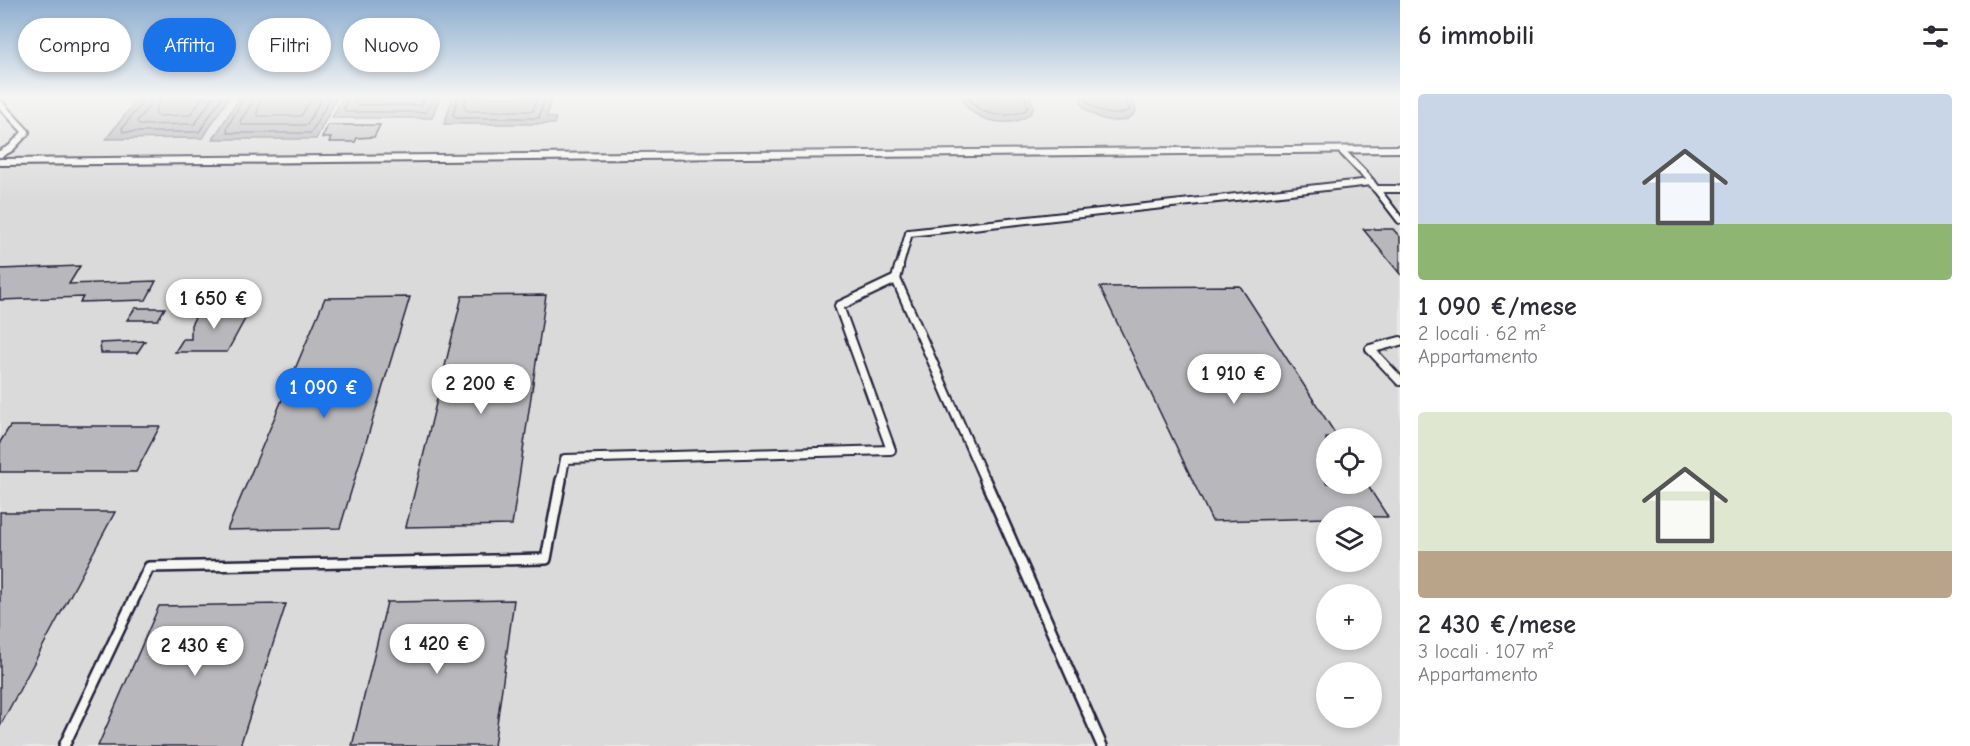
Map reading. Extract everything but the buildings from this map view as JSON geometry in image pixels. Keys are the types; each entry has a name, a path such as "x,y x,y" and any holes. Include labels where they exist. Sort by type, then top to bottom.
{"lane":[{"path":"0,154 11,148 26,132"},
{"path":"0,162 1400,149"},
{"path":"1341,150 1371,182 1400,220"},
{"path":"1102,746 896,279 909,233 1371,182"},
{"path":"1376,189 1400,189"},
{"path":"64,746 149,567 546,560 565,459 891,450 839,306 896,279"},
{"path":"1400,341 1370,349 1400,381"}],"shaded area":[{"path":"0,132 1400,132 1400,746 0,746"}],"water":[{"path":"112,132 207,132 203,138 106,139"},
{"path":"218,132 320,132 316,139 213,139"}]}
